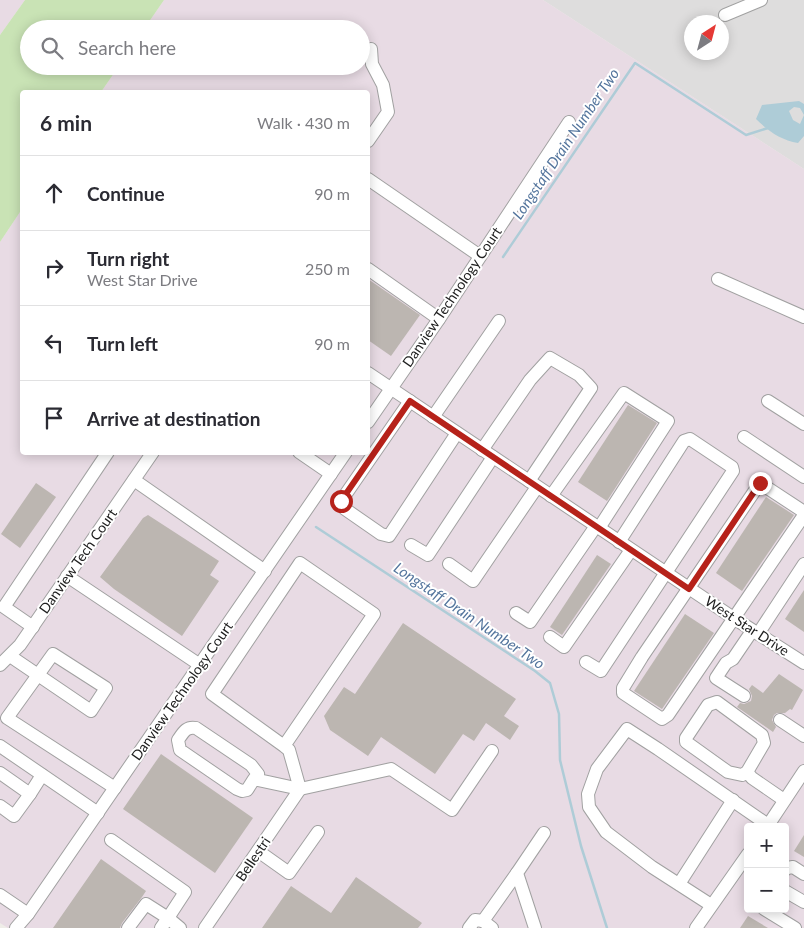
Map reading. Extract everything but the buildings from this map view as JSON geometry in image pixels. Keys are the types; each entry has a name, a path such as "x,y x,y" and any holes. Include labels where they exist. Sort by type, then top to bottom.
{"street":[{"path":"727,15 761,0"},
{"path":"370,138 388,112 383,85 372,64 371,49"},
{"name":"Danview Technology Court","path":"370,419 439,319 569,122"},
{"path":"370,180 480,256"},
{"path":"370,270 439,319"},
{"path":"718,279 804,317"},
{"path":"433,417 499,321"},
{"path":"411,545 428,555 530,380 550,358 579,375 591,388 473,581 448,564"},
{"name":"West Star Drive","path":"370,374 689,589 804,663"},
{"path":"516,612 530,622 668,421 624,393 552,496"},
{"path":"410,401 341,501 345,509 381,534 389,536 457,433"},
{"path":"768,401 804,424"},
{"path":"744,438 804,477"},
{"path":"586,662 601,671 733,471 732,467 690,439 684,441 619,542"},
{"path":"33,626 4,607 106,455"},
{"name":"Danview Tech Court","path":"0,665 20,645 151,455"},
{"path":"304,455 332,474"},
{"name":"Danview Technology Court","path":"16,928 28,914 344,455"},
{"path":"134,480 265,571"},
{"path":"760,483 804,514 735,619 668,715 662,719 623,693 623,688 642,656 760,483"},
{"path":"550,637 564,647 631,550"},
{"path":"284,746 374,614 300,563 212,694 289,750 300,789"},
{"path":"744,696 716,678 726,663 733,659 755,632 804,564"},
{"path":"67,576 200,665"},
{"path":"10,656 39,676 91,711 106,688 53,654 39,676 4,719 115,788"},
{"path":"717,702 762,735 764,743 747,772 742,775 728,772 686,742 686,738 708,705 717,702"},
{"path":"780,720 804,736"},
{"path":"190,727 196,728 251,765 258,774 254,779 247,790 237,789 180,750 178,740 190,727"},
{"path":"712,905 606,832 589,807 588,794 597,769 627,729 733,800 763,823"},
{"path":"0,746 98,813"},
{"path":"254,779 300,789 391,769 452,810 492,751"},
{"path":"747,772 752,778 784,800"},
{"path":"769,823 804,772"},
{"path":"0,773 30,794"},
{"path":"0,806 14,816 42,775"},
{"name":"Bellestri","path":"205,928 300,789"},
{"path":"679,884 733,800"},
{"path":"258,851 289,873 318,832"},
{"path":"469,928 474,920 488,925 517,874 544,833"},
{"path":"111,840 185,892 164,923"},
{"path":"696,928 744,863"},
{"path":"787,868 793,867 804,874"},
{"path":"517,874 535,928"},
{"path":"789,893 804,902"},
{"path":"0,895 28,914"},
{"path":"128,928 146,904 164,923 180,928"},
{"path":"771,913 795,928"}],"shaded area":[{"path":"0,0 25,0 0,35"},
{"path":"164,0 543,0 804,169 804,928 8,928 0,923 0,242 20,212 20,455 370,455 370,90 102,90 113,75 370,75 370,20 150,20"},
{"path":"543,0 804,0 804,169"}],"green space":[{"path":"25,0 164,0 150,20 20,20 20,75 113,75 102,90 20,90 20,212 0,242 0,35"}],"water":[{"path":"799,101 804,104 804,115 804,136 798,143 786,140 775,134 756,119 762,105","holes":["794,107 800,108 804,115 800,124 793,120 789,111"]}],"waterway":[{"name":"Longstaff Drain Number Two","path":"503,257 635,63 746,135 768,128"},
{"name":"Longstaff Drain Number Two","path":"316,527 535,671 550,683 559,714 560,760 581,846 607,928"}],"route":[{"path":"341,501 410,401 689,589 760,483"}]}
